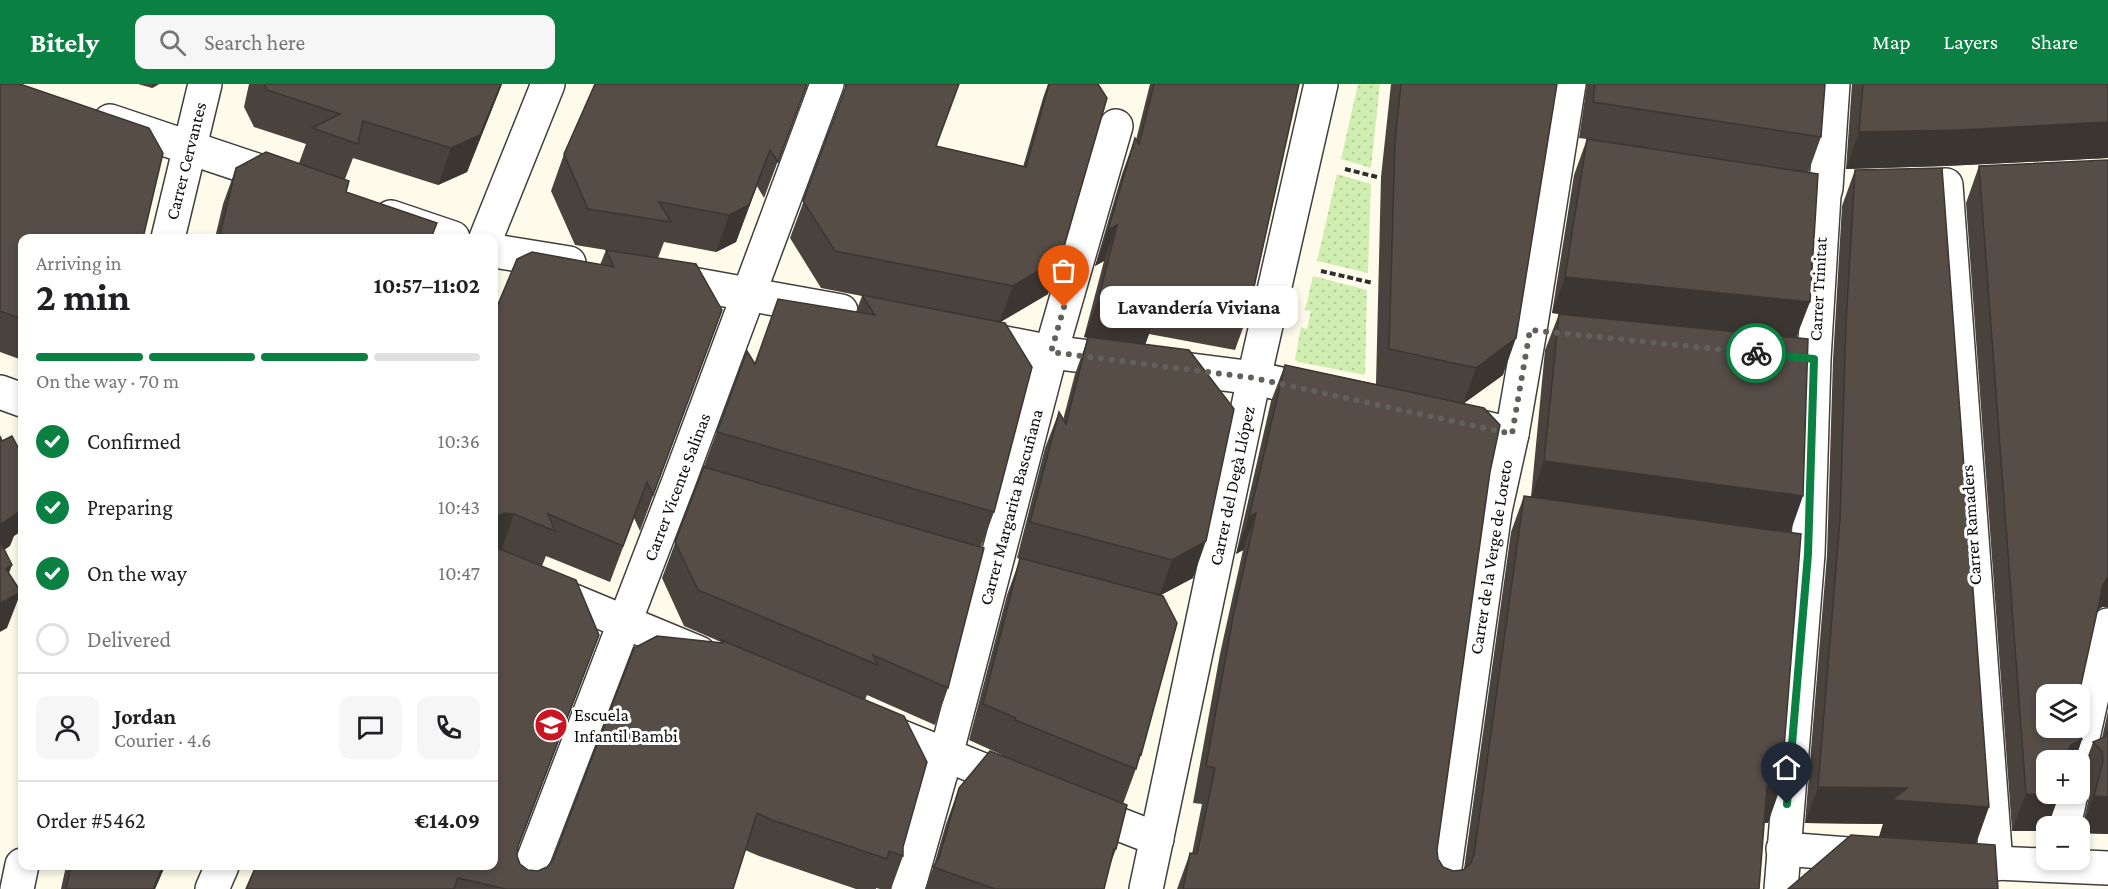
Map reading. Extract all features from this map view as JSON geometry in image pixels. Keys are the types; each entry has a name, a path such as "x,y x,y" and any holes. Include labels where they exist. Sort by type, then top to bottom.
{"street":[{"name":"Carrer Cervantes","path":"169,234 205,84"},
{"path":"488,234 548,84"},
{"name":"Carrer Vicente Salinas","path":"522,889 624,623 691,484 751,293 827,84"},
{"name":"Carrer del Degà Llópez","path":"1146,889 1157,839 1190,624 1254,378 1321,84"},
{"name":"Carrer Trinitat","path":"1781,889 1802,358 1834,190 1833,84"},
{"name":"Carrer de la Verge de Loreto","path":"1442,889 1507,513 1512,434 1542,331 1570,156 1560,86"},
{"path":"78,111 310,189"},
{"name":"Carrer Margarita Bascuñana","path":"908,889 946,755 1006,575 1051,352 1116,126"},
{"name":"Carrer Ramaders","path":"1981,184 1934,186 1996,864"},
{"path":"1789,190 1834,190"},
{"path":"365,208 441,234"},
{"path":"498,252 599,268"},
{"path":"634,274 751,293 866,316"},
{"path":"947,332 1051,352 1254,378 1347,398"},
{"path":"0,392 18,399"},
{"path":"1425,415 1512,434"},
{"path":"961,562 1006,575"},
{"path":"498,570 724,664"},
{"path":"2080,750 2108,625"},
{"path":"846,714 1157,839"},
{"path":"1783,849 1901,857"},
{"path":"1949,861 2054,871 2108,868"},
{"path":"17,889 21,870"},
{"path":"212,889 220,870"}],"path":[{"path":"1342,168 1377,177"},
{"path":"1319,270 1373,283"}],"green space":[{"path":"1358,84 1380,84 1371,168 1341,159"},
{"path":"1337,174 1371,184 1368,273 1317,261"},
{"path":"1313,276 1367,290 1365,375 1298,362 1295,359 1301,327 1307,329 1311,311 1305,310"}],"building":[{"path":"0,84 20,84 149,128 163,153 144,234 18,234 18,318 0,311"},
{"path":"264,84 501,84 480,135 451,148 363,121 358,144 312,128 340,114 267,90"},
{"path":"595,84 807,84 778,162 770,150 749,205 729,215 659,202 671,222 588,209 564,154"},
{"path":"847,84 959,84 936,146 1026,167 1049,84 1098,84 1107,98 1061,257 1013,286 835,251 803,201"},
{"path":"1154,84 1299,84 1248,314 1147,294 1158,309 1098,301 1117,225 1108,230 1135,138 1139,144"},
{"path":"1401,84 1557,84 1516,338 1476,368 1389,349 1395,141"},
{"path":"1595,84 1825,84 1821,137 1593,102"},
{"path":"1863,84 2108,84 2108,122 1959,130 1859,132"},
{"path":"1587,139 1818,174 1810,302 1565,277"},
{"path":"266,152 349,181 346,192 437,223 433,234 220,234 236,168"},
{"path":"2108,160 2108,576 2103,585 2081,684 2036,684 2036,738 2082,739 2071,745 2068,750 2036,750 2036,794 2026,794 1979,166"},
{"path":"1942,168 1989,807 1892,800 1907,788 1818,787 1840,519 1846,323 1855,170"},
{"path":"606,250 696,264 722,310 653,495 647,482 623,546 548,514 555,531 514,514 505,513 498,516 498,304 517,259 532,252 614,267"},
{"path":"862,295 1005,323 1032,367 994,512 717,432 747,351 755,364 778,299 875,315"},
{"path":"1559,314 1808,339 1803,496 1544,461"},
{"path":"1088,337 1189,350 1234,409 1206,541 1172,560 1030,522 1059,412 1066,424"},
{"path":"1285,365 1484,408 1500,425 1490,472 1437,850 1438,859 1443,867 1453,871 1463,870 1470,864 1474,855 1524,496 1801,534 1781,786 1767,786 1759,889 1183,889 1190,853 1197,854 1215,768 1206,766 1233,617 1256,513 1249,517"},
{"path":"0,436 2,441 12,436 18,447 18,513 0,525"},
{"path":"704,467 984,548 948,688 873,655 878,665 698,590 675,542"},
{"path":"0,541 12,565 6,569 18,587 18,594 0,603"},
{"path":"498,547 576,580 599,635 518,846 517,856 520,864 528,870 538,871 547,867 553,860 634,648 657,636 723,643 721,640 904,716 927,762 903,847 903,856 889,851 887,859 757,813 733,889 506,889 458,878 454,889 246,889 254,870 498,870"},
{"path":"1020,558 1163,596 1177,623 1136,769 1015,720 1016,718 983,704"},
{"path":"2108,730 2108,797 2094,796 2103,761 2102,751 2093,742 2105,737"},
{"path":"990,751 1127,805 1104,889 995,889 933,867 939,858 959,788"},
{"path":"1851,835 1995,845 1998,889 1788,889"},
{"path":"70,870 161,870 153,889 66,889"}],"way so far":[{"path":"1064,307 1051,352 1254,378 1512,434 1530,330 1756,353"}],"place":[{"name":"Lavandería Viviana","path":"1064,307"},
{"name":"Escuela Infantil Bambi","path":"551,725"}],"route":[{"path":"1756,353 1814,359 1808,554 1787,804"}]}
